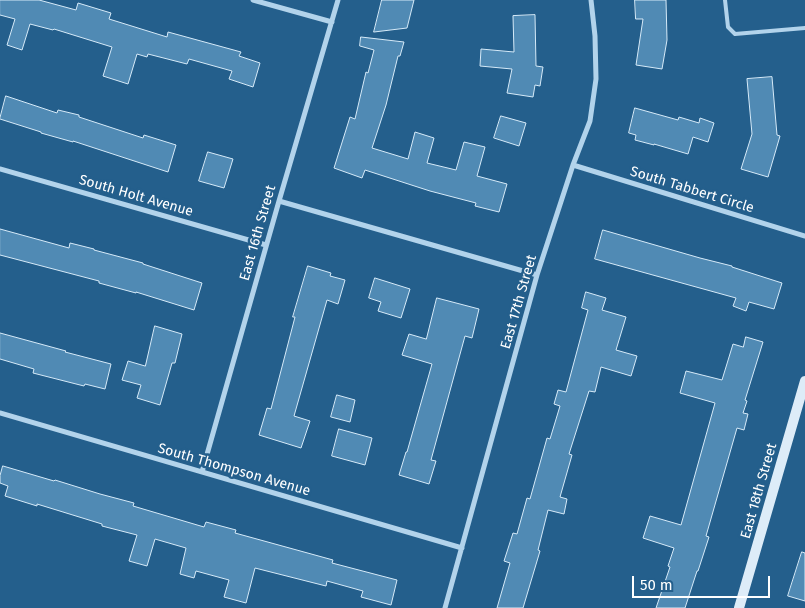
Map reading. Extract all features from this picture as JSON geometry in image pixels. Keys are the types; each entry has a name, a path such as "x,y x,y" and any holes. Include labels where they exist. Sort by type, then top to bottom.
{"street":[{"path":"254,0 332,22"},
{"name":"East 16th Street","path":"202,472 338,0"},
{"name":"East 17th Street","path":"445,608 537,275 573,165 590,120 596,79 595,36 591,0"},
{"name":"South Tabbert Circle","path":"573,165 805,236"},
{"name":"South Holt Avenue","path":"0,170 266,245"},
{"path":"279,201 537,275"},
{"name":"East 18th Street","path":"740,608 805,381"},
{"name":"South Thompson Avenue","path":"0,413 462,548"}],"lane":[{"path":"725,0 728,27 735,34 805,28"}],"building":[{"path":"0,0 39,0 76,10 78,3 111,13 109,19 167,37 168,32 241,52 239,56 260,63 253,87 229,79 232,71 189,59 187,64 148,54 147,57 137,54 128,84 103,76 112,47 54,29 30,24 22,50 7,45 15,19 0,15"},
{"path":"382,0 414,0 407,28 374,32"},
{"path":"635,0 666,0 667,40 662,69 636,65 643,19 636,19"},
{"path":"535,15 536,66 543,67 540,86 535,85 533,97 507,93 512,69 480,66 481,49 514,52 513,16"},
{"path":"361,37 404,42 400,56 398,56 386,105 372,148 408,159 415,132 434,138 427,163 456,170 464,142 485,147 477,176 507,184 499,212 475,206 476,203 430,191 365,170 362,178 334,168 350,117 355,119 366,72 368,73 374,50 360,46"},
{"path":"772,77 777,135 780,136 768,177 741,169 752,134 747,79"},
{"path":"6,96 57,113 58,110 79,115 79,117 143,138 144,135 176,145 168,172 0,119"},
{"path":"635,108 678,120 679,117 699,123 700,118 714,123 708,142 693,137 688,154 635,140 636,135 629,133"},
{"path":"501,116 526,123 519,146 494,138"},
{"path":"208,152 233,159 224,188 199,181"},
{"path":"0,229 69,248 70,243 94,249 202,283 194,310 99,283 99,281 0,255"},
{"path":"603,230 732,266 782,283 774,309 749,302 746,311 733,306 736,298 595,259"},
{"path":"308,266 331,273 330,276 345,280 338,304 327,300 294,416 310,421 301,448 259,435 267,408 271,409 295,317 293,317"},
{"path":"375,278 410,289 401,318 378,311 381,302 369,298"},
{"path":"586,292 606,298 602,310 626,317 616,350 637,356 631,376 601,367 595,392 589,391 569,454 572,455 560,497 567,499 564,514 548,510 538,550 540,551 523,608 497,608 510,563 504,561 513,533 517,534 527,498 530,499 547,438 550,439 560,406 554,404 558,390 566,392 588,310 582,308"},
{"path":"437,298 479,309 472,338 465,336 431,460 436,461 429,484 399,475 432,364 402,355 409,334 426,339"},
{"path":"155,326 182,334 175,363 172,363 160,405 137,398 141,385 122,380 128,361 145,366"},
{"path":"0,333 111,364 105,389 85,384 84,386 33,373 34,369 0,359"},
{"path":"746,337 763,342 745,400 747,401 743,413 748,414 744,430 737,428 706,536 709,537 698,571 685,608 656,608 670,567 668,566 674,548 643,538 650,516 681,525 715,403 680,393 686,371 722,380 733,344 743,347"},
{"path":"337,395 355,400 350,422 331,417"},
{"path":"339,429 372,438 365,465 332,456"},
{"path":"3,466 134,503 133,506 204,527 206,522 236,530 235,533 333,560 332,563 397,580 391,605 361,597 363,591 327,581 326,586 255,568 246,603 224,597 229,580 196,571 194,578 180,574 186,548 155,539 147,566 129,561 137,535 5,496 8,486 0,483"},
{"path":"802,552 805,553 805,601 788,596"}]}
